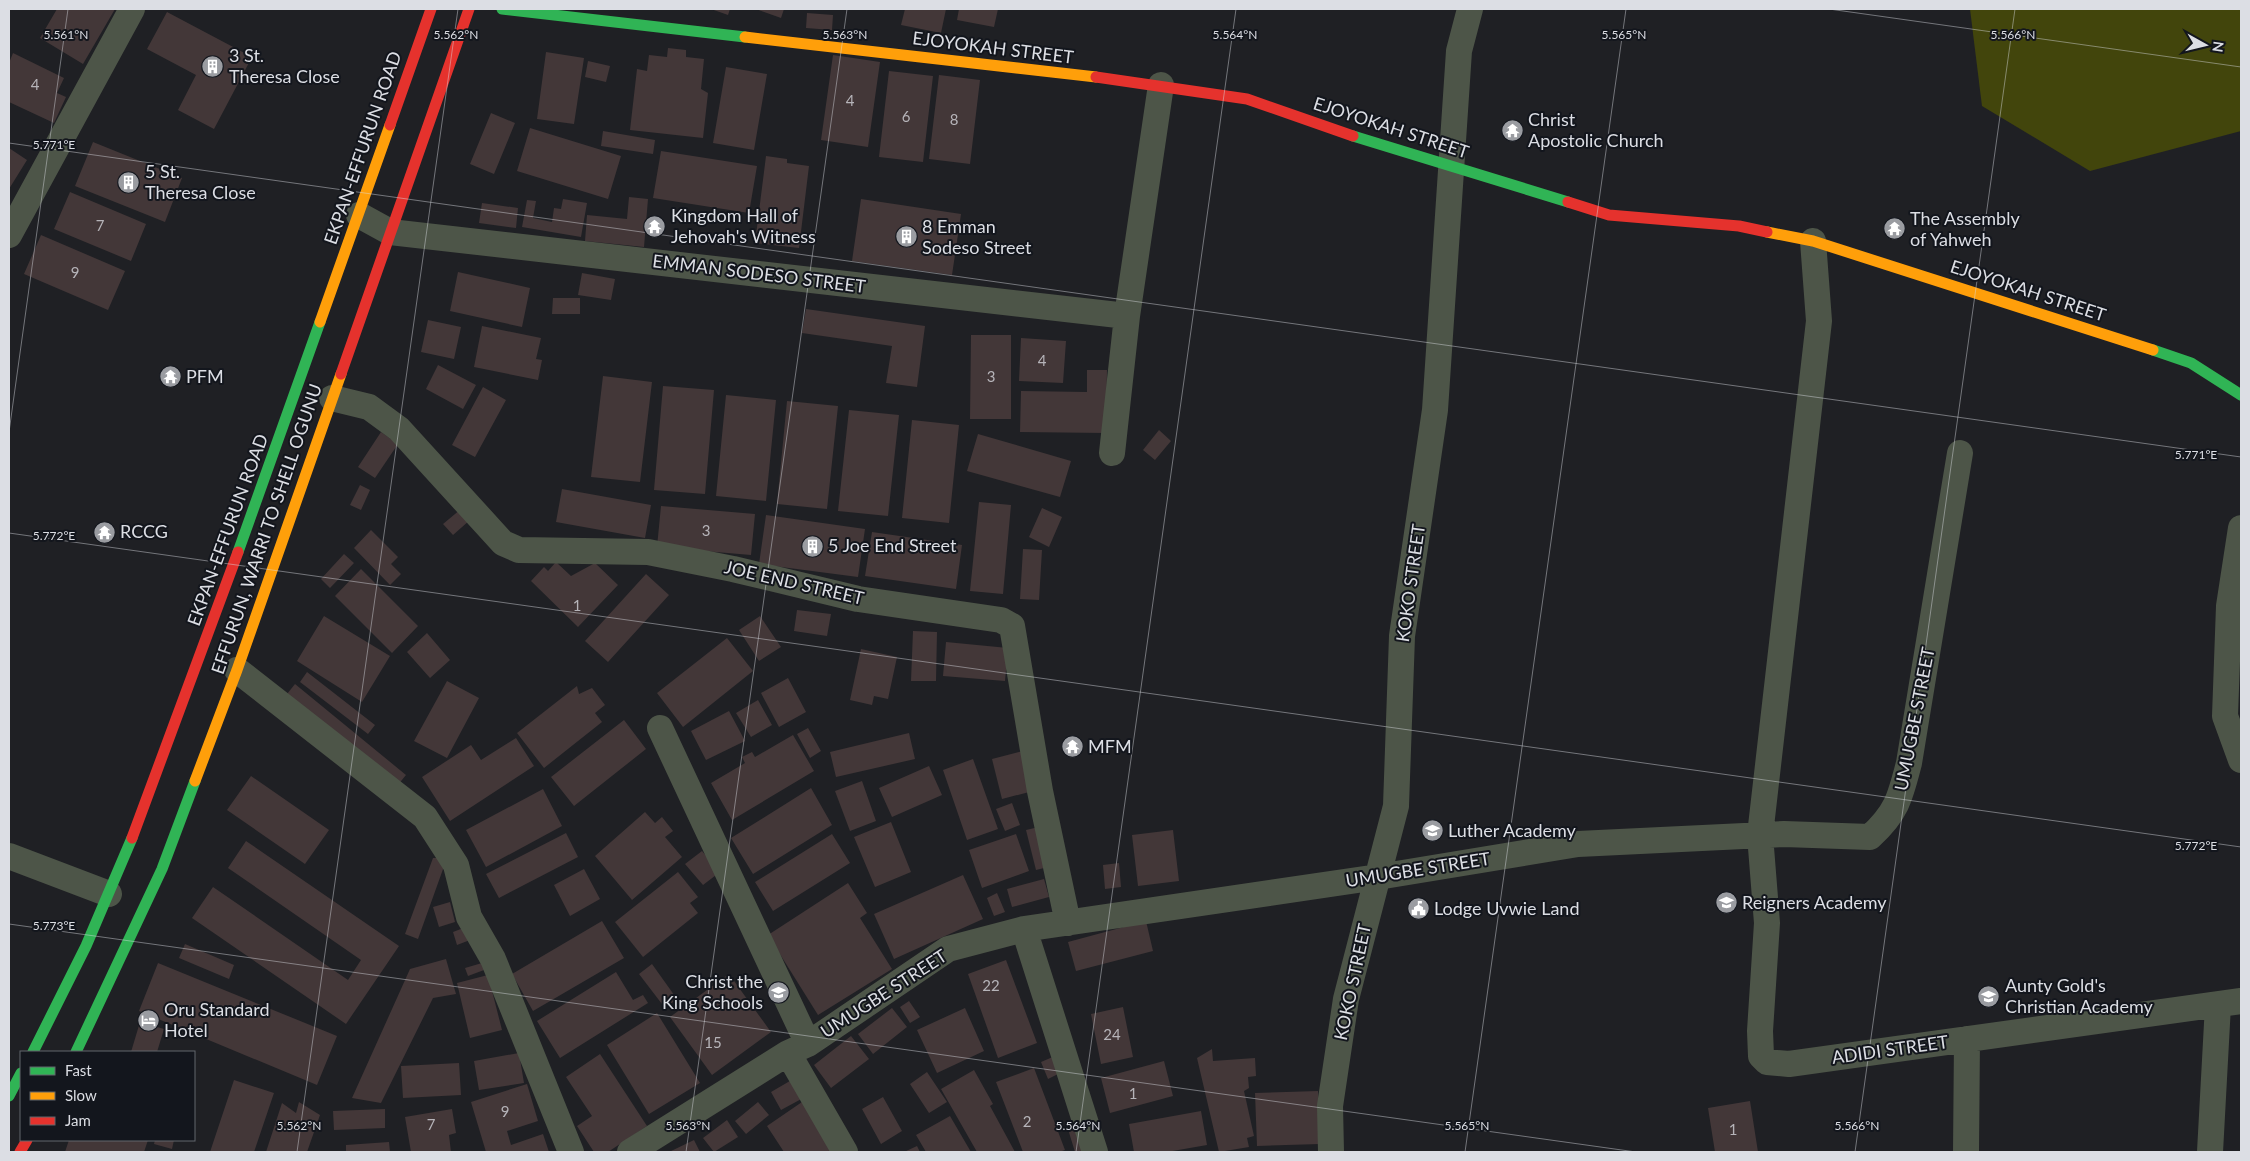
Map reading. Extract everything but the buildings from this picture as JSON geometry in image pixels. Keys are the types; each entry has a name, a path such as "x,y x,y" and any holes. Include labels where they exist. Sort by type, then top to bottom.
{"main road":[{"name":"EKPAN-EFFURUN ROAD","path":"34,1051 68,990 148,800 290,410 431,9"},
{"name":"EFFURUN, WARRI TO SHELL OGUNU","path":"76,1051 162,869 237,670 469,9"},
{"name":"EJOYOKAH STREET","path":"502,9 1161,85 1247,99 1349,135 1609,215 1739,226 1813,241 2192,363 2241,395"},
{"path":"9,1096 20,1076"},
{"path":"20,1152 26,1141"}],"street":[{"path":"9,235 132,9"},
{"name":"KOKO STREET","path":"1332,1152 1330,1106 1346,999 1396,806 1402,636 1435,410 1459,51 1470,9"},
{"path":"1112,454 1127,316 1161,85"},
{"path":"358,215 390,232"},
{"name":"EMMAN SODESO STREET","path":"390,232 1127,316"},
{"name":"ADIDI STREET","path":"1813,241 1819,321 1760,835 1767,923 1760,1031 1761,1056 1766,1062 1789,1064 2230,1003"},
{"name":"JOE END STREET","path":"332,398 369,407 399,428 502,543 519,550 648,552 858,599 1001,620 1012,626 1040,792 1068,923"},
{"name":"UMUGBE STREET","path":"630,1152 798,1048 948,950 1024,929 1378,877 1578,844 1784,834 1870,837 1888,821 1901,795 1909,763 1960,453"},
{"path":"2241,528 2229,606 2225,716 2241,760"},
{"path":"237,670 425,817 456,865 469,917 493,959 570,1152"},
{"path":"660,728 798,1048 846,1152"},
{"path":"9,856 108,894"},
{"path":"1024,929 1095,1152"},
{"path":"2210,1152 2230,1003"},
{"path":"1966,1152 1968,1039"}],"shaded area":[{"path":"1970,9 2241,9 2241,131 2090,171 1982,106"}],"traffic: fast":[{"path":"502,9 745,37"},
{"path":"1353,136 1568,202"},
{"path":"238,552 320,322"},
{"path":"2153,350 2191,363 2241,395"},
{"path":"76,1051 162,869 195,781"},
{"path":"34,1051 86,946 132,838"},
{"path":"9,1096 20,1075"}],"traffic: slow":[{"path":"745,37 1096,77"},
{"path":"320,322 390,125"},
{"path":"1767,232 1813,241 2153,350"},
{"path":"195,781 237,670 341,374"}],"traffic: jam":[{"path":"390,125 431,9"},
{"path":"341,374 469,9"},
{"path":"1096,77 1247,99 1353,136"},
{"path":"1568,202 1609,215 1739,226 1767,232"},
{"path":"132,838 238,552"},
{"path":"20,1152 26,1141"}],"place":[{"name":"3 St. Theresa Close","path":"213,66"},
{"name":"Christ Apostolic Church","path":"1512,130"},
{"name":"5 St. Theresa Close","path":"129,182"},
{"name":"Kingdom Hall of Jehovah's Witness","path":"655,226"},
{"name":"The Assembly of Yahweh","path":"1894,229"},
{"name":"8 Emman Sodeso Street","path":"906,237"},
{"name":"PFM","path":"170,377"},
{"name":"RCCG","path":"104,532"},
{"name":"5 Joe End Street","path":"812,546"},
{"name":"MFM","path":"1072,747"},
{"name":"Luther Academy","path":"1432,831"},
{"name":"Reigners Academy","path":"1726,903"},
{"name":"Lodge Uvwie Land","path":"1418,909"},
{"name":"Christ the King Schools","path":"779,992"},
{"name":"Aunty Gold's Christian Academy","path":"1989,996"},
{"name":"Oru Standard Hotel","path":"148,1020"}]}
